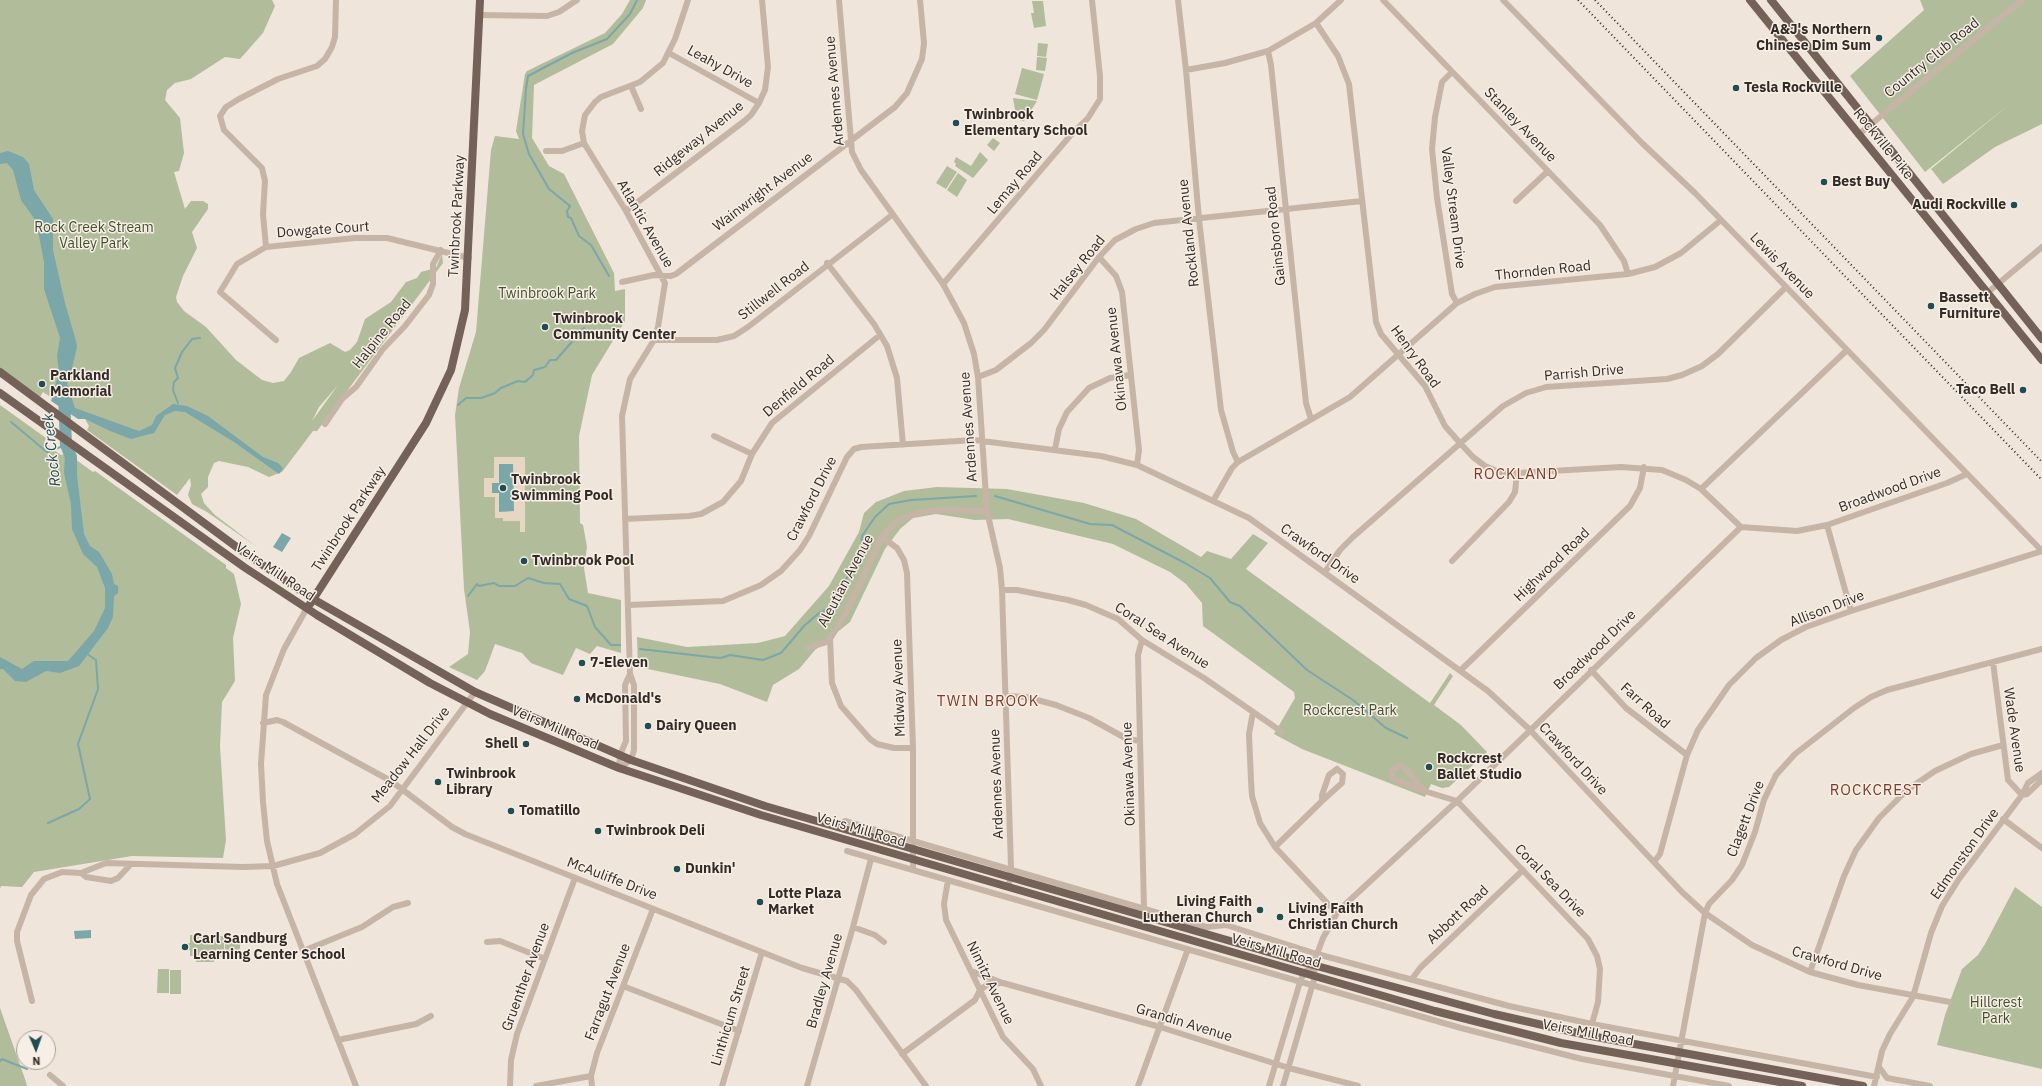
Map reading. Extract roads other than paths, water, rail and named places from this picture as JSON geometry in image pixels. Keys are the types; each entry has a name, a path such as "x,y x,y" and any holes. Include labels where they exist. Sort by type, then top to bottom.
{"main road":[{"name":"Twinbrook Parkway","path":"307,608 426,423 451,370 465,310 469,258 480,0"},
{"name":"Rockville Pike","path":"1750,0 2042,360"},
{"name":"Rockville Pike","path":"1771,0 2042,339"},
{"path":"1922,212 1933,204"},
{"name":"Veirs Mill Road","path":"0,372 80,433 242,551 313,599 475,692 631,760 765,806 836,826 914,845 1313,965 1532,1024 1679,1053 1863,1086"},
{"name":"Veirs Mill Road","path":"0,393 244,568 430,683 512,724 619,768 761,815 1435,1011 1547,1039 1802,1086"},
{"path":"761,815 765,806"}],"street":[{"path":"266,246 263,214 265,181 262,168 224,130 220,116 226,107 239,99 278,79 317,66 325,59 332,47 335,37 336,0"},
{"path":"479,15 547,16 559,12 577,0"},
{"path":"546,151 562,151 584,143 582,132 583,123 590,108 601,97 631,86 655,72 669,53 688,0"},
{"name":"Ridgeway Avenue","path":"626,211 743,122 751,115 759,103 765,90 768,67 762,0"},
{"name":"Ardennes Avenue","path":"839,0 852,152 861,170 892,215 943,284 964,323 974,354 978,377 987,511 1000,568 1002,590 1011,873 1008,886"},
{"name":"Wainwright Avenue","path":"622,282 660,275 671,276 676,274 895,107 915,78 922,59 924,43 920,0"},
{"name":"Lemay Road","path":"943,284 1070,136 1088,118 1100,99 1100,76 1092,0"},
{"name":"Rockland Avenue","path":"1178,0 1186,70 1199,219 1221,410 1233,452 1238,462"},
{"path":"1186,70 1225,63 1268,51 1316,23 1341,0"},
{"name":"Stanley Avenue","path":"1383,0 1600,225 1618,251 1628,274"},
{"name":"Lewis Avenue","path":"1503,0 1642,143 1720,220 2042,551"},
{"name":"Country Club Road","path":"1858,135 2022,0"},
{"name":"Henry Road","path":"1316,23 1338,56 1349,84 1376,322 1381,334 1425,386 1445,426 1460,444 1485,466 1499,472 1517,473 1620,467 1644,468 1671,473 1701,489 1741,527"},
{"name":"Gainsboro Road","path":"1268,51 1271,65 1306,403 1312,419"},
{"name":"Leahy Drive","path":"669,53 759,103"},
{"name":"Valley Stream Drive","path":"1452,72 1442,82 1440,87 1434,117 1432,149 1437,198 1452,294 1457,303"},
{"path":"631,86 641,109"},
{"name":"Atlantic Avenue","path":"584,143 626,211 665,283 664,300 654,340 630,379 623,402 622,416 630,674 634,685 634,750 631,760"},
{"path":"1516,201 1548,171"},
{"name":"Halsey Road","path":"978,377 996,370 1031,343 1044,330 1099,257 1115,240 1136,229 1154,224 1362,201"},
{"name":"Stillwell Road","path":"654,340 717,340 734,336 748,327 828,263 892,215"},
{"name":"Thornden Road","path":"1213,501 1232,468 1238,462 1350,396 1457,303 1474,294 1495,287 1628,274 1655,267 1681,253 1720,220"},
{"name":"Dowgate Court","path":"276,340 220,292 237,264 266,246 355,238 386,238 441,250 469,258"},
{"path":"1987,293 2042,247"},
{"name":"Halpine Road","path":"325,424 342,400 356,387 384,349 405,326 429,295 433,284 433,264 441,250"},
{"name":"Okinawa Avenue","path":"1099,257 1116,276 1122,292 1139,450 1137,465"},
{"path":"828,263 887,346 897,378 903,445"},
{"name":"Parrish Drive","path":"1324,572 1340,550 1503,406 1526,392 1546,387 1667,379 1682,375 1702,366 1718,354 1786,288"},
{"name":"Denfield Road","path":"625,519 689,516 711,510 723,502 740,481 752,454 772,422 880,335"},
{"path":"1701,489 1846,350"},
{"path":"1055,450 1059,429 1067,412 1089,388 1110,378 1131,376"},
{"path":"714,436 752,454"},
{"name":"Crawford Drive","path":"629,605 723,601 761,585 781,571 800,550 809,536 847,457 854,450 861,447 983,441 1101,456 1137,465 1248,518 1488,690 1529,729 1654,862 1705,913 1752,945 1810,972 1858,985 1913,997 1950,1002"},
{"name":"Highwood Road","path":"1461,670 1630,506 1640,488 1644,468"},
{"path":"1452,561 1509,502 1515,492 1517,473"},
{"name":"Broadwood Drive","path":"1269,1086 1300,982 1304,973 1313,965 1338,911 1457,801 1529,729 1741,527 1797,531 1827,525 1947,483 1967,474"},
{"name":"Aleutian Avenue","path":"913,748 894,748 877,744 870,739 841,706 832,683 830,641 834,630 846,613 882,537 896,521 920,512 941,510 987,511"},
{"path":"1827,525 1851,611"},
{"name":"Midway Avenue","path":"882,537 898,548 904,560 907,573 913,748 914,845"},
{"name":"Allison Drive","path":"1654,862 1660,854 1687,755 1698,730 1728,685 1756,658 1781,640 1806,626 2042,551"},
{"name":"Coral Sea Avenue","path":"1002,590 1017,590 1086,605 1118,619 1142,640 1204,678 1253,712"},
{"name":"Twinbrook Parkway","path":"307,608 284,649 266,695 261,764 263,802 267,841 277,884 356,1086"},
{"name":"Okinawa Avenue","path":"1142,640 1138,655 1144,908"},
{"path":"808,648 830,641"},
{"name":"Clagett Drive","path":"1673,1086 1705,913 1709,904 1732,880 1742,865 1755,832 1764,800 1776,775 1795,754 1854,708 1871,697 1887,690 2042,649"},
{"name":"Wade Avenue","path":"1993,662 2008,780 2022,795"},
{"name":"Farr Road","path":"1591,670 1626,708 1687,755"},
{"name":"Atlantic Avenue","path":"619,768 620,755 626,741 625,685 630,674"},
{"name":"Meadow Hall Drive","path":"32,1002 17,942 17,932 36,887 44,879 62,872 81,873 106,863 273,866 320,853 355,834 390,806 475,692"},
{"path":"1006,696 1026,697 1056,705 1089,718 1127,739 1140,741"},
{"path":"625,709 634,714"},
{"path":"1282,732 1253,712 1249,734 1252,796 1260,823 1275,847 1330,906 1338,911"},
{"name":"McAuliffe Drive","path":"263,723 277,720 283,722 403,789 452,827 465,834 802,968 847,981 856,990 926,1086"},
{"path":"1810,972 1844,876 1856,850 1879,818 1907,790 1935,771 1970,754 2003,746"},
{"path":"619,768 631,760"},
{"name":"Coral Sea Drive","path":"1424,790 1405,768 1400,766 1393,769 1391,776 1395,780 1424,790 1457,801 1588,939 1597,956 1600,981 1592,1024"},
{"path":"1275,847 1342,783 1344,779 1341,770 1337,769 1329,775 1322,795 1322,801"},
{"name":"Edmonston Drive","path":"1874,1086 1882,1051 1890,1034 1913,997 1931,933 1942,906 1959,880 2022,795 2028,783 2042,773"},
{"name":"Edmonston Drive","path":"2022,795 2027,794 2042,780"},
{"path":"2003,819 2042,848"},
{"path":"913,870 914,845"},
{"name":"Veirs Mill Road","path":"847,851 1312,986 1530,1046 1582,1059 1729,1086"},
{"name":"Bradley Avenue","path":"807,1086 871,859"},
{"name":"Meadow Hall Drive","path":"81,873 86,877 111,881 118,878 131,864"},
{"name":"Abbott Road","path":"1412,979 1420,968 1523,870"},
{"name":"Veirs Mill Road","path":"1011,873 1144,908 1206,927 1226,925 1317,954 1509,1006 1592,1024 1876,1077"},
{"name":"Gruenther Avenue","path":"510,1086 511,1060 517,1034 575,878"},
{"name":"Nimitz Avenue","path":"948,880 944,904 946,920 1003,1037 1033,1069 1041,1086"},
{"path":"303,951 362,927 393,907 408,903"},
{"name":"Farragut Avenue","path":"592,1086 591,1076 598,1053 653,909"},
{"path":"853,927 874,935 884,942"},
{"path":"487,942 500,941 545,959"},
{"path":"1138,1086 1188,949"},
{"name":"Linthicum Street","path":"722,1086 762,952"},
{"path":"1283,1086 1315,976 1313,965"},
{"name":"Grandin Avenue","path":"971,971 1003,983 1160,1027 1289,1068 1358,1086"},
{"path":"902,1054 975,1000 980,990 988,984 1003,983"},
{"path":"623,986 739,1032"},
{"path":"338,1040 416,1024 431,1016"},
{"path":"1879,1067 1886,1078 1930,1086"},
{"path":"50,1075 63,1086"},
{"path":"536,1086 591,1076"}],"water":[{"path":"8,151 23,157 29,164 34,190 53,219 53,250 77,347 67,384 75,408 139,431 152,425 156,416 173,404 187,406 208,416 263,457 278,463 283,468 279,474 234,442 185,412 175,411 165,415 154,433 131,439 85,419 78,419 51,401 59,372 57,356 60,338 44,289 44,262 36,221 21,200 13,170 7,163 0,164 0,153"},
{"path":"65,454 75,459 84,534 90,546 99,552 112,574 114,584 118,586 118,593 114,596 113,617 108,628 79,666 60,673 46,671 26,682 15,681 3,669 0,669 0,657 22,669 34,661 68,661 94,631 105,608 105,588 97,567 83,554 72,529 71,504 64,473"},
{"name":"Twinbrook Swimming Pool","path":"499,464 513,464 514,511 499,512 499,493 492,493 492,483 499,483"},
{"path":"282,533 291,538 282,552 273,547"},
{"path":"91,930 91,938 75,939 74,931"}],"waterway":[{"path":"609,276 591,245 579,236 571,218 568,217 567,211 570,206 549,189 529,154 523,134 526,89 528,76 572,53 607,39 630,14 637,0"},
{"path":"458,405 466,398 481,398 495,393 501,388 518,381 525,382 533,375 534,370 545,367 550,360 556,360 584,328"},
{"path":"178,403 173,390 174,382 178,378 175,368 182,352 192,339 200,338"},
{"name":"Rock Creek","path":"64,395 66,445 71,457 71,473"},
{"path":"11,422 47,452 66,445"},
{"path":"640,649 721,658 730,655 763,660 781,653 804,626 818,614 828,609 861,555 862,536 875,517 889,504 911,500 976,496"},
{"path":"995,496 1090,524 1112,525 1185,563 1210,578 1230,602 1240,606 1307,670 1353,700 1386,728 1407,738"},
{"path":"468,596 477,584 479,586 494,583 499,586 515,586 528,578 544,583 560,584 569,599 587,606 595,627 611,645 620,645"},
{"path":"48,823 79,809 90,799 78,744 98,689 96,660 86,653"},
{"path":"0,1061 2,1059 16,1065"}],"railway":[{"path":"1578,0 2042,480"},
{"path":"1595,0 2042,462"}],"place":[{"name":"A&J's Northern Chinese Dim Sum","path":"1879,38"},
{"name":"Tesla Rockville","path":"1736,88"},
{"name":"Twinbrook Elementary School","path":"956,123"},
{"name":"Best Buy","path":"1824,182"},
{"name":"Audi Rockville","path":"2014,205"},
{"name":"Bassett Furniture","path":"1931,306"},
{"name":"Twinbrook Community Center","path":"545,327"},
{"name":"Parkland Memorial","path":"42,384"},
{"name":"Taco Bell","path":"2023,390"},
{"name":"Twinbrook Swimming Pool","path":"503,488"},
{"name":"Twinbrook Pool","path":"524,561"},
{"name":"7-Eleven","path":"582,663"},
{"name":"McDonald's","path":"577,699"},
{"name":"Dairy Queen","path":"648,726"},
{"name":"Shell","path":"526,744"},
{"name":"Rockcrest Ballet Studio","path":"1429,767"},
{"name":"Twinbrook Library","path":"438,782"},
{"name":"Tomatillo","path":"511,811"},
{"name":"Twinbrook Deli","path":"598,831"},
{"name":"Dunkin'","path":"677,869"},
{"name":"Lotte Plaza Market","path":"760,902"},
{"name":"Living Faith Lutheran Church","path":"1260,910"},
{"name":"Living Faith Christian Church","path":"1280,917"},
{"name":"Carl Sandburg Learning Center School","path":"185,947"}],"district":[{"name":"ROCKLAND","path":"1516,475"},
{"name":"TWIN BROOK","path":"988,702"},
{"name":"ROCKCREST","path":"1876,791"}],"park label":[{"name":"Rock Creek Stream Valley Park","path":"94,236"},
{"name":"Twinbrook Park","path":"547,294"},
{"name":"Rockcrest Park","path":"1350,711"},
{"name":"Hillcrest Park","path":"1996,1012"}]}
